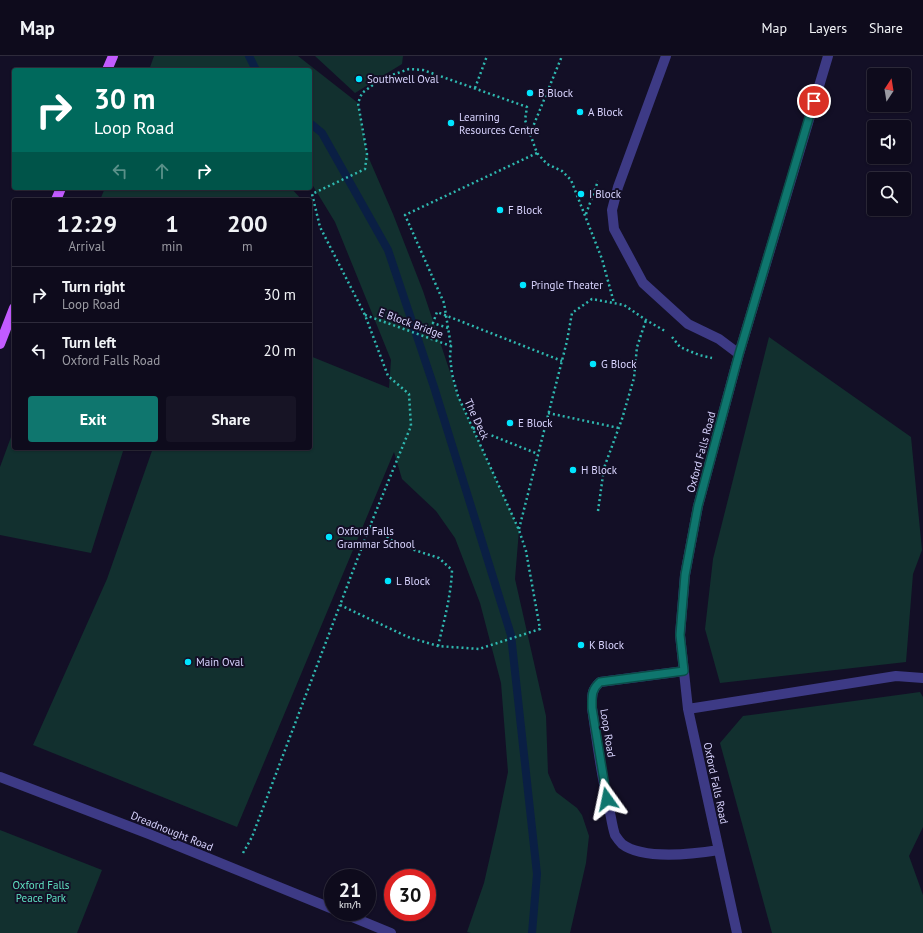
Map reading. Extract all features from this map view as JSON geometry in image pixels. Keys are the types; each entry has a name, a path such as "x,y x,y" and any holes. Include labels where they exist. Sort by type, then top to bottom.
{"main road":[{"path":"108,68 113,56"},
{"path":"0,344 12,313"}],"street":[{"path":"666,56 618,187 612,210 614,229 643,283 688,324 719,339 739,354"},
{"name":"Oxford Falls Road","path":"737,933 688,709 680,635 685,575 698,506 739,354 828,56"},
{"name":"Loop Road","path":"684,671 600,682 594,687 592,695 592,708 604,786 615,835 621,843 629,849 646,853 666,854 691,854 719,850"},
{"path":"688,709 896,676 923,678"},
{"name":"Dreadnought Road","path":"0,778 134,828 324,905"},
{"path":"362,921 391,933"}],"path":[{"path":"475,88 487,56"},
{"path":"530,135 562,56"},
{"path":"234,869 252,837 370,526 411,426 409,394 388,376 365,315 320,227 312,194 364,169 367,154 358,103 362,93 381,79 409,69 423,70 527,108 525,120 537,153 548,164 562,171 571,180 602,259 614,303"},
{"name":"The Deck","path":"438,646 479,649 540,629 526,551 519,530 458,396 452,374 450,356 451,346 444,303 405,215 537,153"},
{"path":"519,530 562,362 572,313 592,299 624,305 669,333 680,347 713,359"},
{"path":"448,328 433,323 437,312 562,362"},
{"name":"E Block Bridge","path":"365,315 451,346"},
{"path":"598,511 604,468 619,428 634,378 637,346 646,320"},
{"path":"548,413 619,428"},
{"path":"473,428 538,454"},
{"path":"340,605 408,637 438,646 446,616 452,570 439,558 399,545 370,526"}],"green space":[{"name":"Main Oval","path":"154,56 298,56 358,103 367,154 393,214 423,291 458,396 519,530 515,579 546,716 548,773 556,792 577,808 582,815 589,836 586,863 570,933 467,932 484,883 508,772 501,683 480,603 455,538 436,511 402,479 394,452 237,827 33,745 107,579 152,450 312,450 312,357 389,388 391,360 335,222 312,184 312,68 150,68"},
{"name":"Southwell Oval","path":"315,56 403,56 402,64 355,93"},
{"path":"104,190 293,190 300,198 101,198"},
{"path":"769,337 911,437 922,550 913,574 906,662 720,683 705,629 713,559"},
{"path":"12,434 12,450 123,450 91,553 0,535 0,467"},
{"path":"920,692 923,697 923,827 909,856 923,895 923,933 772,933 720,743 743,716"},
{"name":"Oxford Falls Peace Park","path":"0,830 102,870 77,933 0,933"}],"waterway":[{"path":"249,56 255,68"},
{"path":"312,125 322,133 388,250 434,387 511,635 537,874 532,933"}],"place":[{"name":"Southwell Oval","path":"359,79"},
{"name":"B Block","path":"530,93"},
{"name":"A Block","path":"580,112"},
{"name":"Learning Resources Centre","path":"451,123"},
{"name":"I Block","path":"581,194"},
{"name":"F Block","path":"500,210"},
{"name":"Pringle Theater","path":"523,285"},
{"name":"G Block","path":"593,364"},
{"name":"E Block","path":"510,423"},
{"name":"H Block","path":"573,470"},
{"name":"Oxford Falls Grammar School","path":"329,537"},
{"name":"L Block","path":"388,581"},
{"name":"K Block","path":"581,645"},
{"name":"Main Oval","path":"188,662"}],"route":[{"path":"607,799 592,708 592,695 594,687 600,682 684,671 680,635 685,575 698,506 739,354 814,101"}]}
